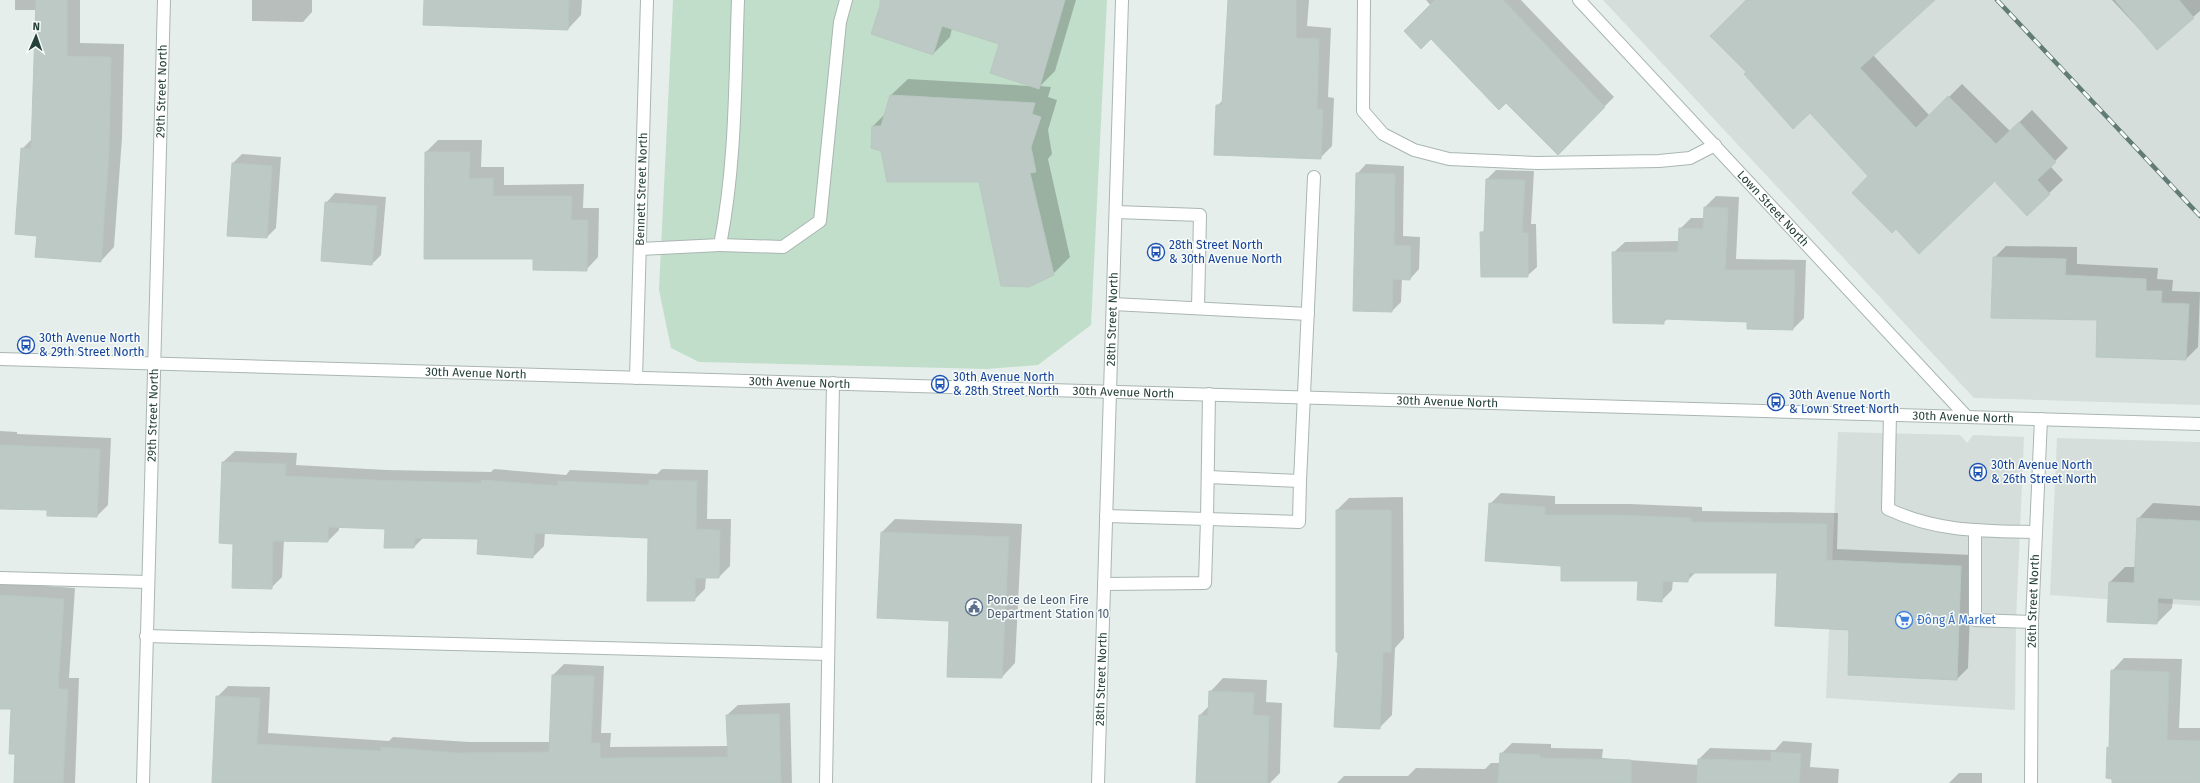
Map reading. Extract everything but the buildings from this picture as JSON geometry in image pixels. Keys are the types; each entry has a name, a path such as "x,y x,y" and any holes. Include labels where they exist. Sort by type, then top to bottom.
{"street":[{"name":"29th Street North","path":"143,783 153,363 164,0"},
{"name":"Bennett Street North","path":"636,378 647,0"},
{"path":"720,245 727,209 733,136 738,0"},
{"path":"640,249 720,245 783,247 820,220 840,22 846,0"},
{"name":"28th Street North","path":"1098,783 1122,0"},
{"path":"1364,0 1363,112 1383,134 1414,150 1449,159 1602,163 1690,158 1715,145"},
{"name":"Lown Street North","path":"1579,0 1967,417"},
{"path":"1106,516 1299,522 1314,177"},
{"path":"1116,212 1200,215 1198,308"},
{"path":"1113,304 1308,314"},
{"name":"30th Avenue North","path":"0,359 2200,424"},
{"path":"826,783 833,383"},
{"path":"1104,584 1205,583 1209,394"},
{"path":"1890,414 1888,509 1916,521 1951,529 2036,532"},
{"name":"26th Street North","path":"2031,783 2032,622 2041,419"},
{"path":"1208,477 1300,481"},
{"path":"1975,531 1975,620 2032,622"},
{"path":"0,578 148,582"},
{"path":"146,636 828,654"}],"shaded area":[{"path":"1603,0 2200,0 2200,405 1974,398"},
{"path":"1838,432 1960,435 1967,443 1973,435 2024,437 2016,622 2015,710 1826,698"},
{"path":"2057,438 2200,442 2200,606 2050,595"}],"green space":[{"path":"673,0 1107,0 1091,325 1038,365 987,369 699,362 671,348 659,290"}],"railway":[{"path":"1997,0 2200,216"}],"place":[{"name":"28th Street North & 30th Avenue North","path":"1156,252"},
{"name":"30th Avenue North & 29th Street North","path":"26,345"},
{"name":"30th Avenue North & 28th Street North","path":"940,384"},
{"name":"30th Avenue North & Lown Street North","path":"1776,402"},
{"name":"30th Avenue North & 26th Street North","path":"1978,472"},
{"name":"Ponce de Leon Fire Department Station 10","path":"974,607"},
{"name":"Đông Á Market","path":"1904,620"}]}
